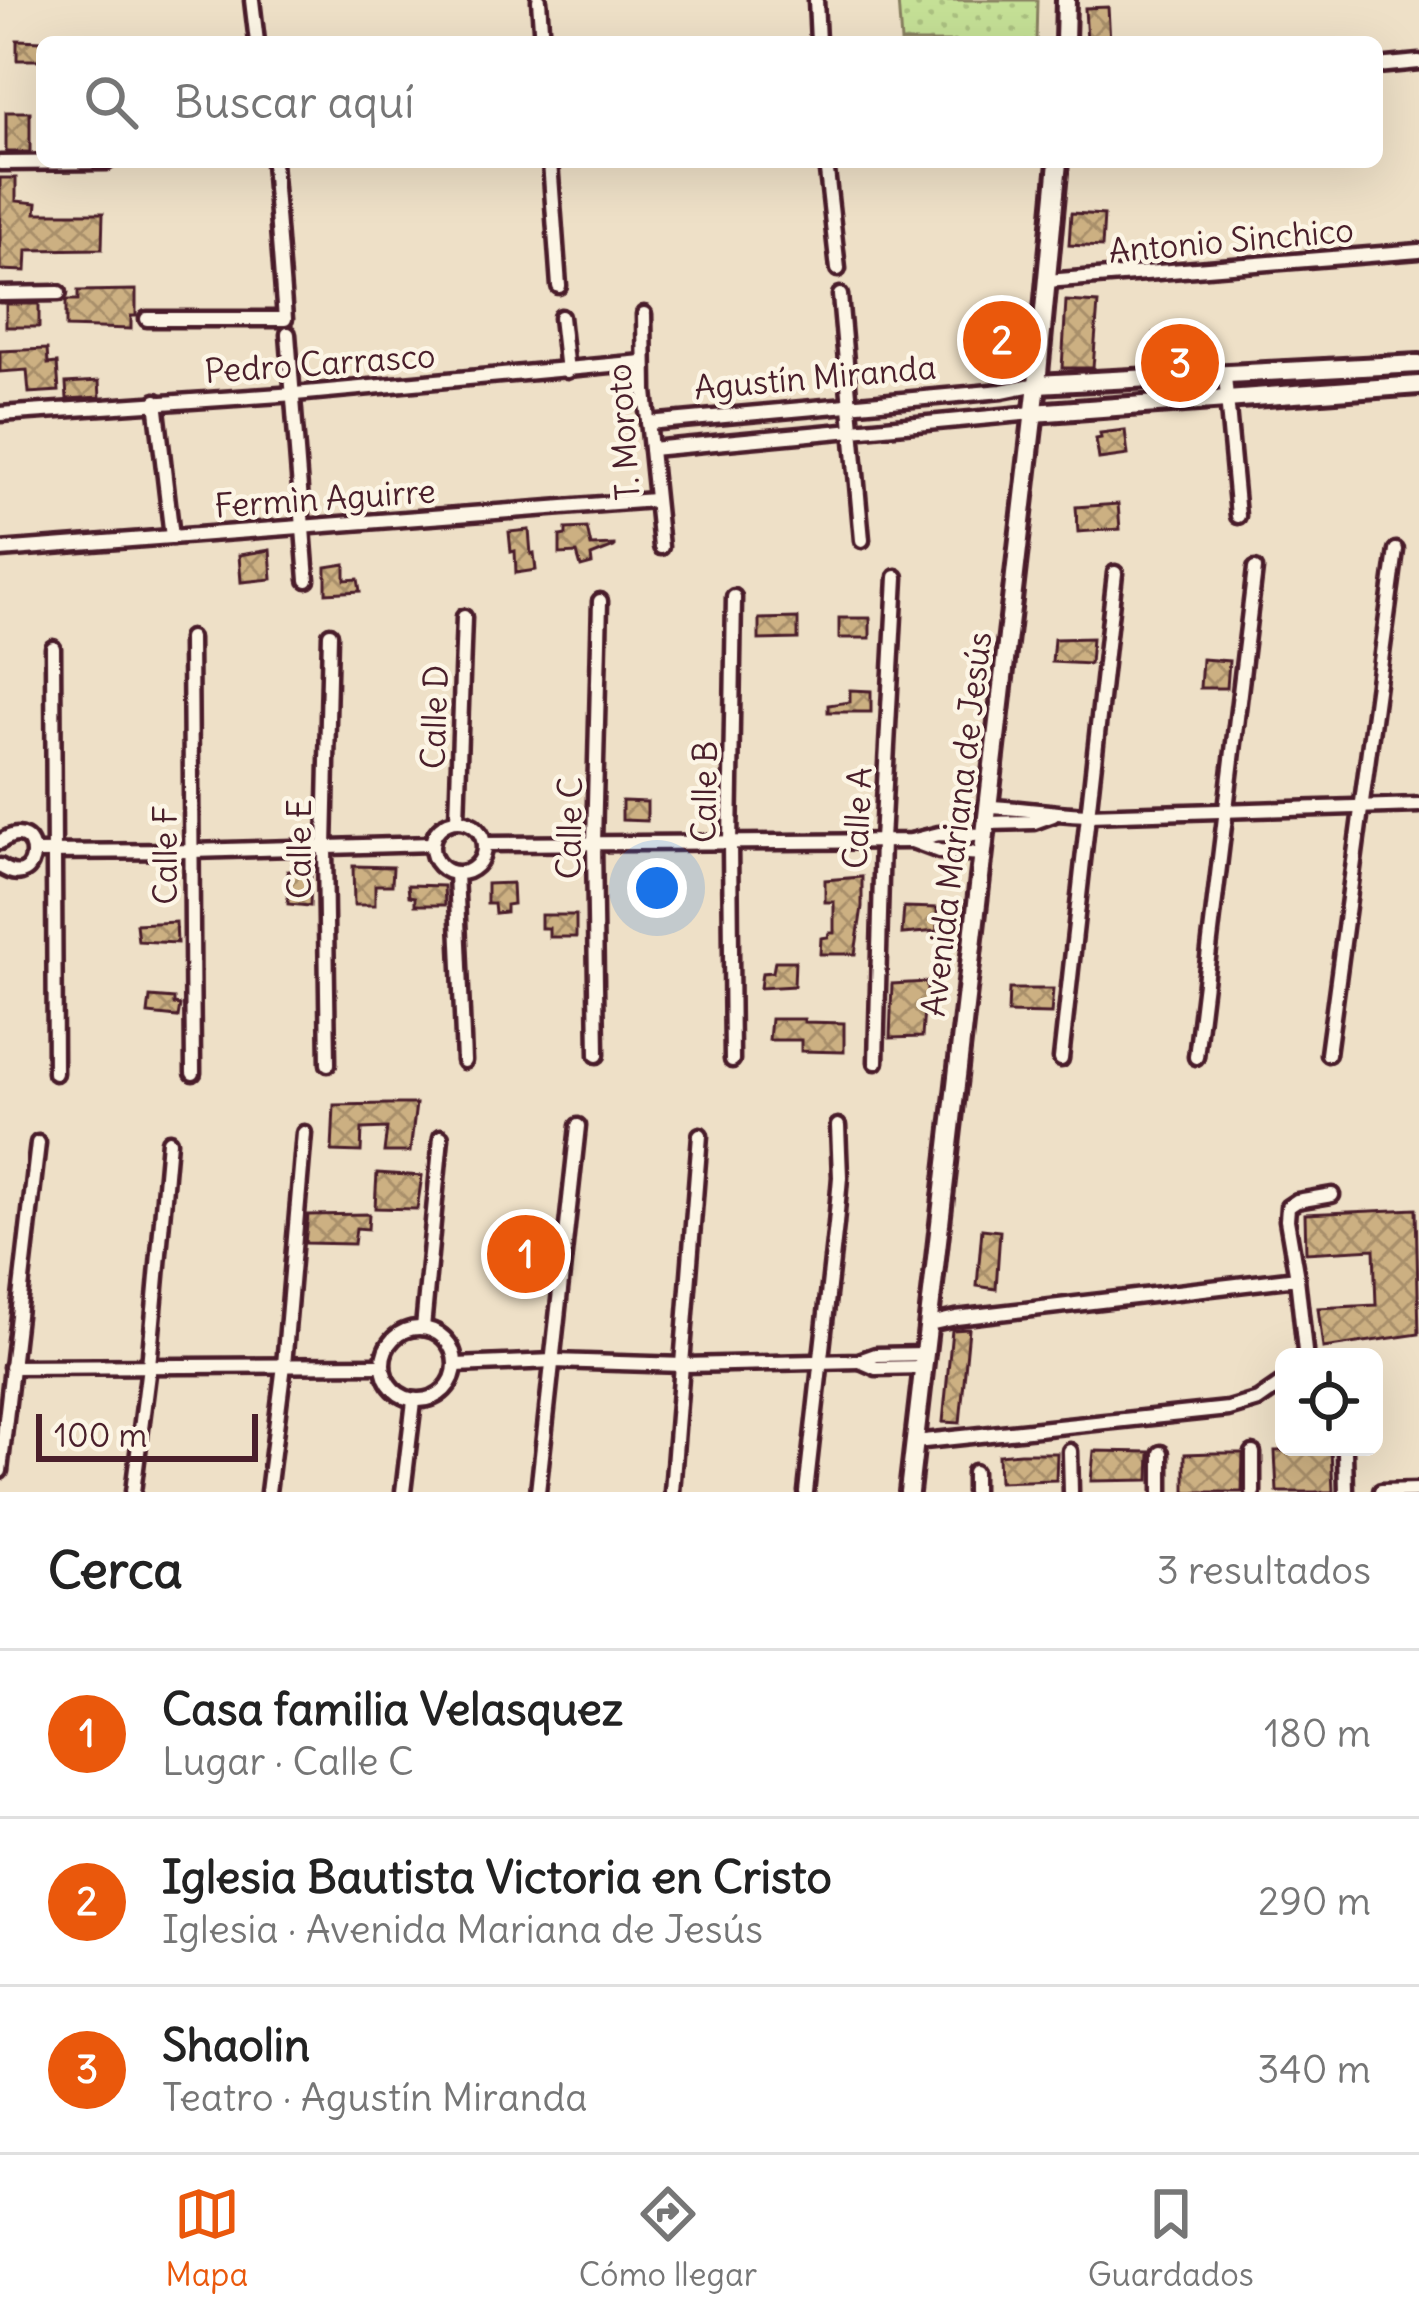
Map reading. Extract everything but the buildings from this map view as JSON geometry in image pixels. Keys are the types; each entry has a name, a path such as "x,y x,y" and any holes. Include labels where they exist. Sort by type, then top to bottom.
{"street":[{"path":"252,0 256,36"},
{"path":"539,0 542,36"},
{"path":"816,0 818,36"},
{"path":"1065,36 1066,0"},
{"path":"1383,65 1419,62"},
{"path":"0,163 36,163"},
{"path":"147,320 286,318 274,168"},
{"path":"550,168 559,286"},
{"path":"827,168 838,268"},
{"name":"Avenida Mariana de Jesús","path":"909,1492 1037,384 1057,168"},
{"name":"Antonio Sinchico","path":"1047,281 1419,251"},
{"path":"0,294 58,293"},
{"path":"840,295 862,540"},
{"name":"T. Moroto","path":"644,314 643,362 661,547"},
{"path":"561,316 567,370"},
{"path":"288,334 307,580"},
{"name":"Pedro Carrasco","path":"0,414 295,394 643,362"},
{"name":"Agustín Miranda","path":"648,422 1003,391 1037,384 1419,364"},
{"path":"1225,376 1238,516"},
{"name":"Agustín Miranda","path":"651,449 1033,413 1419,385"},
{"path":"156,401 172,537"},
{"name":"Fermìn Aguirre","path":"0,550 654,500"},
{"path":"1328,1054 1396,550"},
{"path":"1196,1057 1255,569"},
{"path":"1061,1059 1115,573"},
{"name":"Calle A","path":"876,1062 896,577"},
{"name":"Calle B","path":"732,1060 734,597"},
{"name":"Calle C","path":"597,1055 594,843 600,601"},
{"name":"Calle D","path":"458,820 464,616"},
{"name":"Calle E","path":"328,1064 325,848 330,634"},
{"name":"Calle F","path":"190,638 193,1073"},
{"path":"52,648 55,1073"},
{"path":"485,844 911,841 985,830 1033,815 1419,805"},
{"path":"458,820 479,830 485,844 477,865 456,873 435,860 432,844 437,830 458,820"},
{"path":"0,842 18,835 29,841 34,852 31,864 21,872 0,866"},
{"path":"34,852 432,844"},
{"path":"456,873 464,1061"},
{"path":"538,1492 578,1126"},
{"path":"806,1492 840,1177 838,1126"},
{"path":"268,1492 304,1133"},
{"path":"672,1492 700,1135"},
{"path":"423,1328 441,1137"},
{"path":"134,1492 169,1141"},
{"path":"0,1471 38,1143"},
{"path":"1306,1348 1288,1207 1332,1195"},
{"path":"929,1324 1297,1278"},
{"path":"412,1328 423,1328 434,1330 450,1344 456,1365 443,1392 414,1401 390,1388 382,1365 392,1339 412,1328"},
{"path":"456,1365 553,1361 683,1365 859,1360 876,1355 925,1361"},
{"path":"11,1367 382,1365"},
{"path":"915,1442 1228,1409 1258,1400 1275,1388"},
{"path":"403,1492 414,1401"},
{"path":"1070,1451 1071,1492"},
{"path":"1161,1453 1161,1492"},
{"path":"1253,1454 1253,1492"},
{"path":"1345,1456 1346,1492"},
{"path":"974,1472 974,1492"},
{"path":"1382,1491 1419,1490"}],"green space":[{"path":"898,0 1037,0 1036,36 901,36"}],"place":[{"name":"Iglesia Bautista Victoria en Cristo","path":"1002,340"},
{"name":"Shaolin","path":"1180,363"},
{"name":"Casa familia Velasquez","path":"526,1254"}]}
